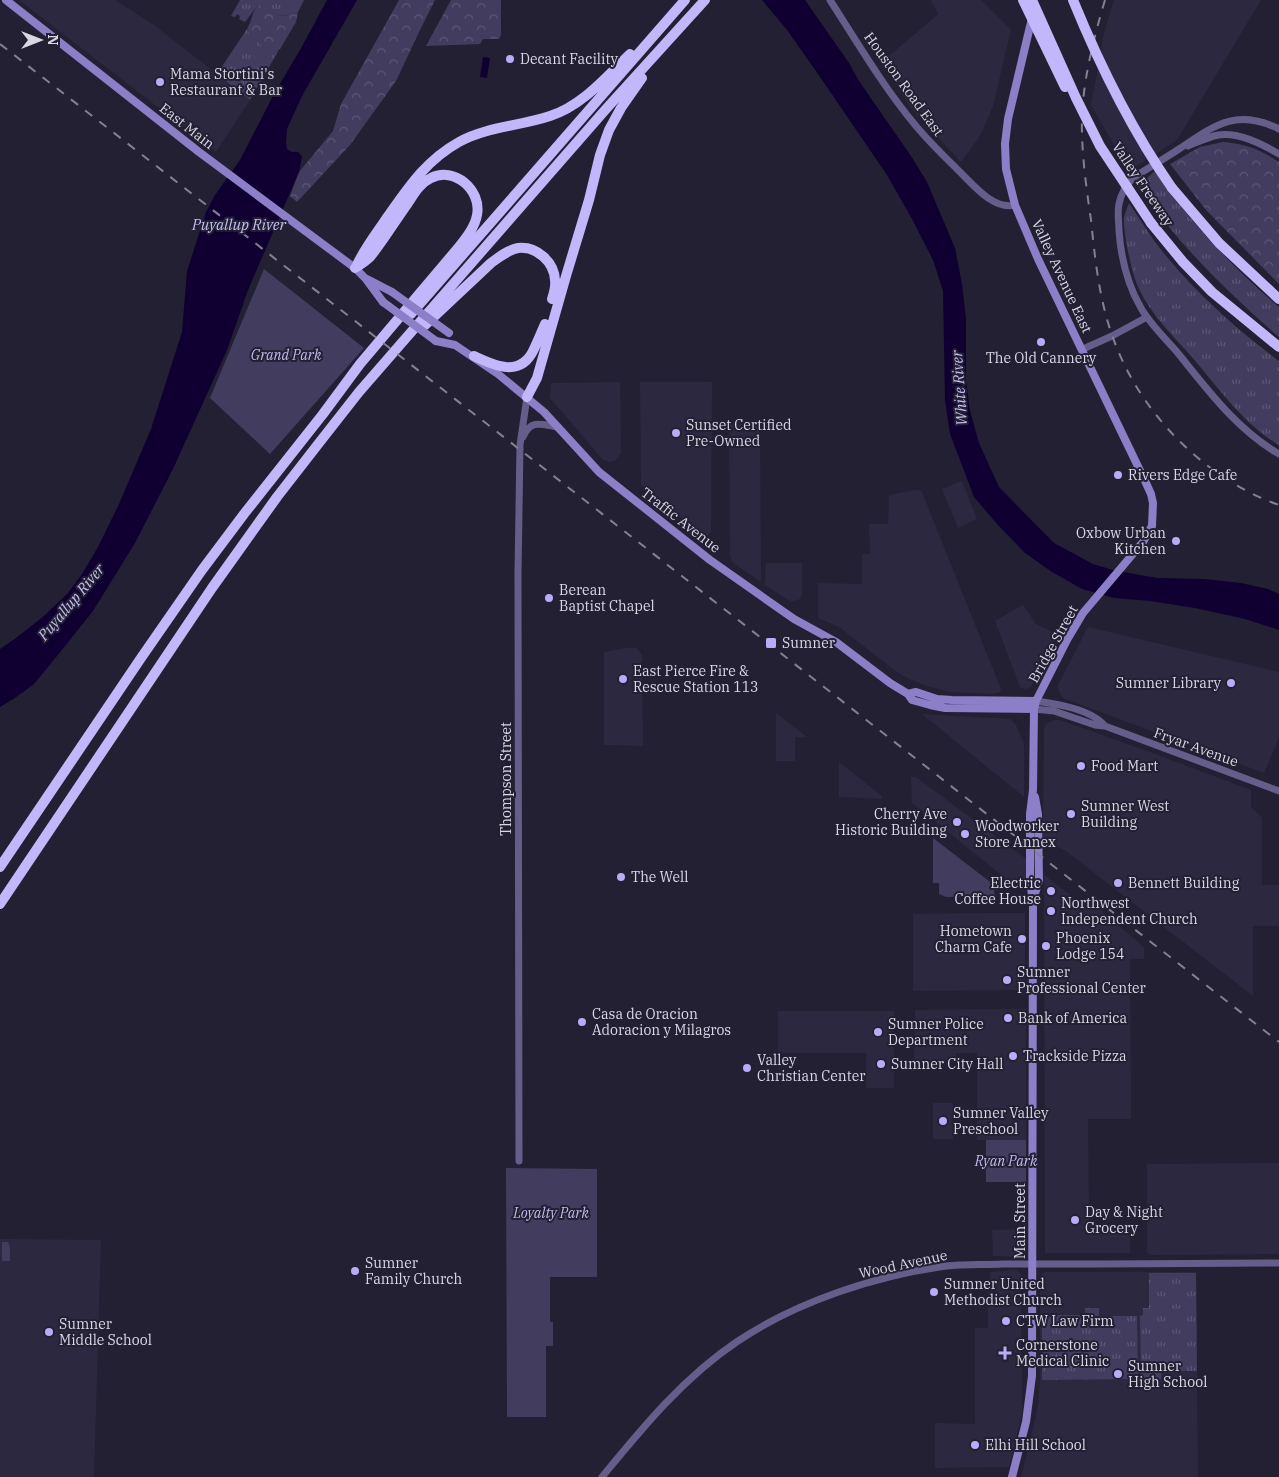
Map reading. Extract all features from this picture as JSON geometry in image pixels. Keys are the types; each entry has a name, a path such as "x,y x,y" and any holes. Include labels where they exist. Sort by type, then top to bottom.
{"highway":[{"path":"1023,0 1056,72 1100,146"},
{"name":"Valley Freeway","path":"1032,0 1100,146 1151,223 1183,262 1212,292 1279,347"},
{"name":"Valley Freeway","path":"1072,0 1131,124 1172,188 1219,243 1279,299"},
{"path":"355,268 363,252 408,187 437,156 460,141 552,116 564,110 596,86 682,3"},
{"path":"347,383 423,301 682,3"},
{"path":"0,904 212,588 319,443 359,392 399,346 702,3"},
{"path":"527,397 537,378 558,300 589,200 600,155 609,130 639,83 679,30"},
{"path":"0,867 202,570 360,364 470,233 478,208 471,188 461,180 450,176 434,176 428,179 417,190 369,258 355,268"},
{"path":"399,346 442,310 498,257 516,249 531,250 542,254 553,270 556,278 555,288 531,375 527,397"},
{"path":"474,356 488,363 509,368 517,367 530,357 545,324"}],"main road":[{"name":"East Main","path":"6,0 199,152 355,268"},
{"name":"Valley Avenue East","path":"1036,0 1008,119 1006,168 1014,204 1038,259 1083,349 1151,494 1154,509 1152,526 1138,548"},
{"name":"Traffic Avenue","path":"355,268 366,278 384,302 436,341 455,345 474,356 527,397 544,412 599,472 710,560 794,619 832,639 890,683 908,694 916,692 937,699 1035,705"},
{"name":"Traffic Avenue","path":"366,278 392,292 449,333 455,345"},
{"name":"Bridge Street","path":"1035,705 1067,640 1083,613 1138,548"},
{"name":"Main Street","path":"1012,1477 1026,1422 1032,1376 1033,903 1030,880 1030,814 1033,790 1035,705"}],"street":[{"name":"Houston Road East","path":"830,0 882,79 916,126 955,167 989,198 1002,206 1014,204"},
{"path":"1279,129 1258,121 1243,119 1230,121 1209,129 1133,178 1127,184 1119,205 1118,216 1120,247 1129,281 1135,297 1147,317 1225,410 1266,447 1279,454"},
{"path":"1174,152 1210,138 1230,135 1240,136 1256,142 1279,154"},
{"path":"1083,349 1147,317"},
{"name":"Thompson Street","path":"519,1161 518,568 520,445 527,397"},
{"path":"520,445 526,431 533,425 558,427"},
{"name":"Fryar Avenue","path":"1035,705 1095,726 1104,726 1279,791"},
{"name":"Wood Avenue","path":"602,1477 664,1404 687,1381 736,1342 792,1310 867,1284 948,1266 1279,1263"}],"shaded area":[{"path":"19,0 115,0 154,25 250,100 216,152"},
{"path":"931,0 981,0 1011,30 993,106 980,136 961,162 911,108 882,62 938,14"},
{"path":"1114,0 1261,0 1177,140 1129,171 1091,105 1104,33"},
{"path":"620,382 621,453 616,460 610,462 603,460 550,398 551,383"},
{"name":"Sunset Certified Pre-Owned","path":"640,382 712,382 711,532 706,538 641,485"},
{"path":"729,421 760,422 761,582 732,562 730,556"},
{"path":"962,481 977,519 958,528 942,489"},
{"path":"921,490 1001,689 1000,692 992,694 949,692 909,679 897,672 839,627 818,618 818,583 862,584 862,554 870,554 869,524 888,524 889,495"},
{"path":"766,563 802,563 802,595 800,599 791,602 765,585"},
{"path":"1023,605 1036,624 1058,635 1031,687 1026,689 1020,687 995,621"},
{"path":"1088,627 1279,672 1279,738 1264,773 1063,698 1059,692 1058,685"},
{"path":"637,648 642,655 643,746 604,745 604,652"},
{"path":"776,713 807,737 795,737 795,761 776,761"},
{"path":"922,714 1011,719 1016,725 1024,744 1024,797"},
{"path":"1060,720 1147,751 1251,790 1251,807 1262,818 1262,885 1279,885 1279,926 1253,926 1253,996 1066,851 1052,844 1043,844 1044,728 1046,724"},
{"path":"839,762 882,796 882,799 839,797"},
{"path":"911,777 916,777 1026,859 1026,885 1024,891 1020,890 912,803"},
{"path":"1044,875 1090,910 1090,901 1144,947 1144,959 1130,959 1131,1119 1088,1119 1089,1224 1130,1224 1130,1253 1045,1253"},
{"path":"1025,913 1025,990 913,991 913,914"},
{"path":"1026,1009 1026,1140 977,1140 977,1053 956,1053 956,1062 914,1062 915,1010"},
{"path":"778,1011 894,1011 894,1088 866,1088 866,1053 778,1053"},
{"name":"Sumner Valley Preschool","path":"933,1103 953,1103 953,1139 933,1139"},
{"path":"1279,1163 1279,1254 1151,1255 1147,1252 1147,1164"},
{"path":"1027,1229 1026,1255 1023,1257 993,1256 992,1230"},
{"name":"Sumner Middle School","path":"0,1239 101,1240 94,1477 0,1477"},
{"path":"1016,1270 1021,1274 1022,1413 1009,1467 935,1468 935,1423 975,1424 975,1328 988,1328 990,1272"},
{"name":"Sumner High School","path":"1045,1272 1196,1272 1198,1477 1021,1477 1038,1405 1040,1377 1040,1276"}],"green space":[{"path":"240,0 304,0 298,12 286,16 276,15 258,5 245,22 239,19 240,16 237,14 235,17 231,16"},
{"path":"399,0 435,0 396,81 350,145 297,202 290,196 299,172 333,131 341,104"},
{"path":"451,0 501,0 501,35 499,39 483,39 480,44 426,46"},
{"path":"258,5 283,16 298,12 296,22 280,49 263,47 247,29"},
{"path":"247,29 250,34 280,48 250,100 217,74"},
{"path":"1223,142 1252,148 1279,162 1279,284 1206,210 1170,164 1200,147"},
{"path":"1155,171 1168,190 1212,243 1279,307 1279,337 1204,266 1169,228 1153,207 1138,186"},
{"path":"1129,203 1158,245 1203,296 1247,336 1279,361 1279,445 1242,416 1149,307 1139,289 1126,243 1124,218"},
{"name":"Grand Park","path":"264,269 364,348 270,454 210,398"},
{"path":"933,838 998,888 995,889 995,896 946,897 939,894 939,883 933,883"},
{"name":"Ryan Park","path":"986,1140 1026,1140 1026,1182 986,1182"},
{"name":"Loyalty Park","path":"506,1168 597,1169 597,1277 550,1277 550,1322 553,1322 553,1346 546,1346 546,1417 507,1417"},
{"path":"2,1242 8,1242 10,1261 2,1261"},
{"path":"1149,1273 1196,1273 1197,1371 1161,1371 1161,1379 1141,1379 1140,1316 1143,1315 1143,1308 1149,1308"},
{"path":"1085,1308 1099,1308 1099,1316 1137,1316 1138,1379 1042,1380 1042,1315 1085,1315"}],"water":[{"name":"Puyallup River","path":"327,0 357,0 302,96 287,129 287,149 292,152 298,152 302,156 299,172 248,290 227,350 173,469 135,543 93,611 34,684 0,707 0,649 44,616 68,593 98,547 119,504 151,429 182,332 187,271 206,212 215,195 240,160 275,92"},
{"name":"White River","path":"762,0 805,0 927,182 955,248 966,319 966,381 970,411 979,443 999,487 1054,543 1093,564 1113,570 1157,578 1205,579 1241,583 1268,589 1279,594 1279,630 1245,619 1195,608 1114,598 1082,589 1052,572 1025,553 974,497 950,434 945,401 943,291 933,260 887,175 787,30"},
{"path":"483,57 490,58 487,78 480,77"}],"railway":[{"path":"1105,0 1087,71 1083,100 1082,141 1096,264 1104,307 1112,335 1138,390 1156,415 1177,438 1224,478 1251,493 1279,505"},
{"path":"0,44 1279,1042"}],"place":[{"name":"Decant Facility","path":"510,59"},
{"name":"Mama Stortini's Restaurant & Bar","path":"160,82"},
{"name":"The Old Cannery","path":"1041,342"},
{"name":"Sunset Certified Pre-Owned","path":"676,433"},
{"name":"Rivers Edge Cafe","path":"1118,475"},
{"name":"Oxbow Urban Kitchen","path":"1176,541"},
{"name":"Berean Baptist Chapel","path":"549,598"},
{"name":"Sumner","path":"771,643"},
{"name":"East Pierce Fire & Rescue Station 113","path":"623,679"},
{"name":"Sumner Library","path":"1231,683"},
{"name":"Food Mart","path":"1081,766"},
{"name":"Sumner West Building","path":"1071,814"},
{"name":"Cherry Ave Historic Building","path":"957,822"},
{"name":"Woodworker Store Annex","path":"965,834"},
{"name":"The Well","path":"621,877"},
{"name":"Bennett Building","path":"1118,883"},
{"name":"Electric Coffee House","path":"1051,891"},
{"name":"Northwest Independent Church","path":"1051,911"},
{"name":"Hometown Charm Cafe","path":"1022,939"},
{"name":"Phoenix Lodge 154","path":"1046,946"},
{"name":"Sumner Professional Center","path":"1007,980"},
{"name":"Bank of America","path":"1008,1018"},
{"name":"Casa de Oracion Adoracion y Milagros","path":"582,1022"},
{"name":"Sumner Police Department","path":"878,1032"},
{"name":"Trackside Pizza","path":"1013,1056"},
{"name":"Sumner City Hall","path":"881,1064"},
{"name":"Valley Christian Center","path":"747,1068"},
{"name":"Sumner Valley Preschool","path":"943,1121"},
{"name":"Day & Night Grocery","path":"1075,1220"},
{"name":"Sumner Family Church","path":"355,1271"},
{"name":"Sumner United Methodist Church","path":"934,1292"},
{"name":"CTW Law Firm","path":"1006,1321"},
{"name":"Sumner Middle School","path":"49,1332"},
{"name":"Cornerstone Medical Clinic","path":"1005,1353"},
{"name":"Sumner High School","path":"1118,1374"},
{"name":"Elhi Hill School","path":"975,1445"}]}
